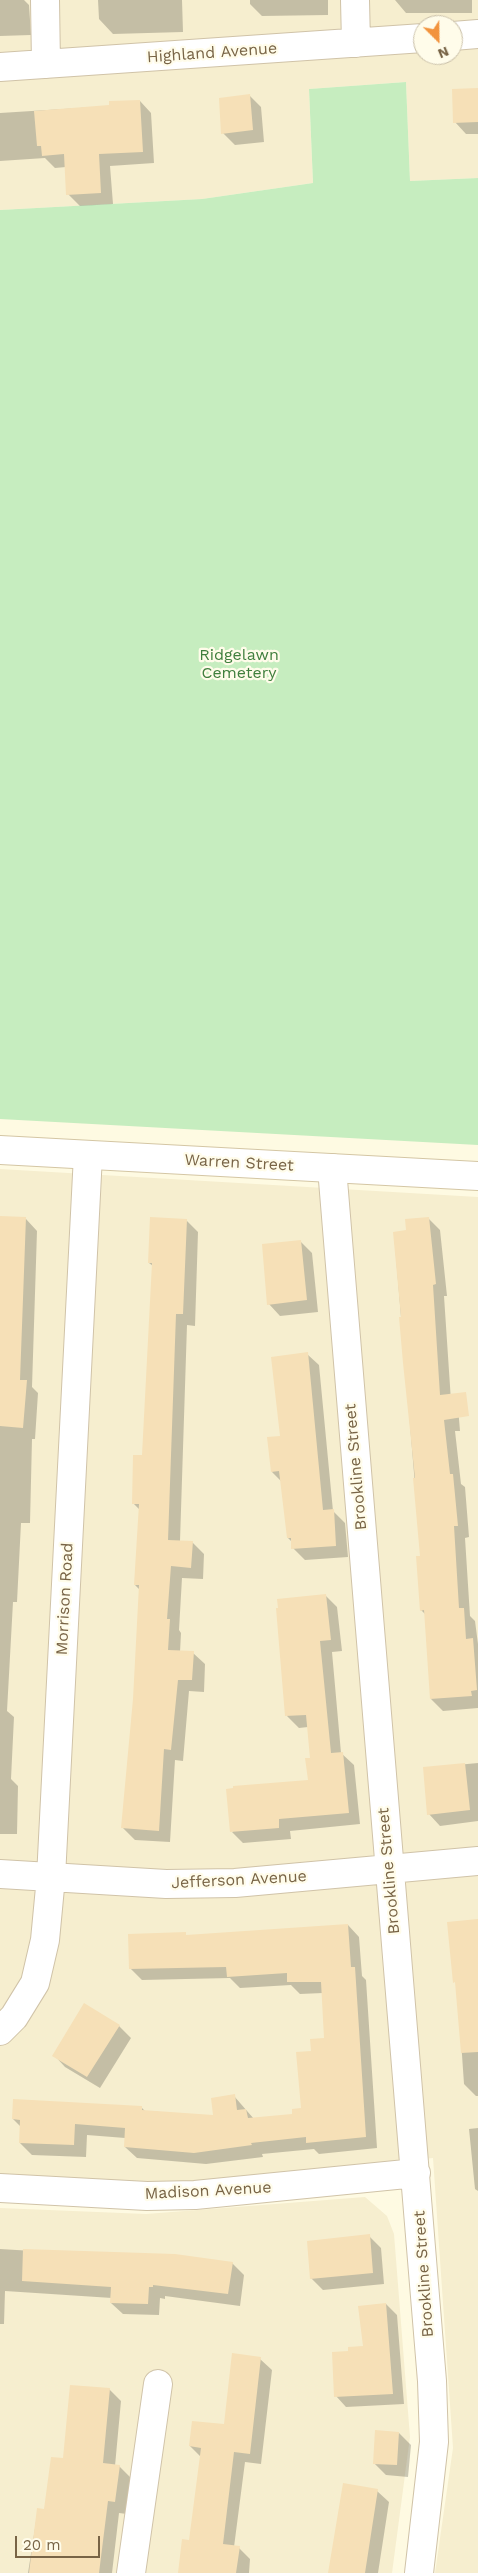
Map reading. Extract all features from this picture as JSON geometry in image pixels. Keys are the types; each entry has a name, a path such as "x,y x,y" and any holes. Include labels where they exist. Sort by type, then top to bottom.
{"street":[{"path":"45,0 46,64"},
{"path":"355,0 356,43"},
{"path":"463,35 478,34"},
{"name":"Highland Avenue","path":"0,67 413,39"},
{"name":"Warren Street","path":"0,1150 478,1176"},
{"name":"Morrison Road","path":"0,2031 14,2017 35,1983 45,1940 51,1877 88,1155"},
{"name":"Brookline Street","path":"332,1168 388,1869 416,2173 432,2381 434,2442 419,2573"},
{"name":"Jefferson Avenue","path":"0,1874 166,1884 235,1883 478,1861"},
{"name":"Madison Avenue","path":"0,2188 147,2196 195,2195 416,2173"},
{"path":"131,2573 158,2384"}],"shaded area":[{"path":"0,0 478,0 478,178 410,181 406,82 309,89 313,183 202,199 0,210"},
{"path":"0,1169 478,1197 478,2573 435,2573 453,2448 433,2158 178,2183 0,2175"},
{"path":"365,2197 387,2216 394,2234 410,2437 392,2573 0,2573 0,2208 146,2214"}],"green space":[{"name":"Ridgelawn Cemetery","path":"406,82 410,181 478,178 478,1145 0,1119 0,210 202,199 313,183 309,89"}],"building":[{"path":"478,88 478,122 453,123 452,89"},
{"path":"250,94 253,130 221,134 219,98"},
{"path":"140,100 143,152 99,154 101,193 66,195 64,154 42,156 41,146 37,146 34,111 109,105 109,101"},
{"path":"0,1216 26,1217 20,1380 27,1380 23,1428 0,1426"},
{"path":"150,1217 187,1219 183,1314 176,1314 168,1540 193,1541 191,1568 171,1566 167,1619 170,1619 168,1650 194,1651 192,1680 178,1680 171,1750 164,1749 159,1831 121,1828 133,1699 139,1585 134,1585 139,1504 132,1504 133,1455 142,1455 152,1263 148,1263"},
{"path":"429,1217 436,1284 433,1285 440,1395 466,1392 469,1416 444,1420 450,1474 453,1474 458,1526 454,1526 459,1608 464,1608 466,1639 473,1638 477,1690 471,1691 472,1696 430,1699 424,1610 420,1611 416,1556 420,1556 413,1478 415,1478 403,1363 399,1317 401,1317 393,1232 406,1230 405,1219"},
{"path":"301,1240 307,1300 267,1305 262,1244"},
{"path":"308,1352 323,1510 334,1509 336,1546 291,1549 291,1538 287,1538 279,1471 271,1472 267,1437 280,1436 271,1357"},
{"path":"326,1594 331,1640 320,1641 331,1753 343,1752 349,1813 279,1819 279,1828 230,1832 226,1789 233,1788 233,1786 308,1780 305,1758 310,1758 306,1715 285,1716 276,1608 278,1608 277,1599"},
{"path":"465,1763 470,1810 427,1815 423,1767"},
{"path":"478,1919 478,2052 461,2053 455,1982 453,1983 447,1922"},
{"path":"348,1924 351,1967 355,1967 366,2137 306,2143 306,2137 251,2143 252,2145 194,2153 124,2147 125,2128 75,2124 74,2145 19,2143 20,2120 12,2119 13,2099 142,2106 142,2110 213,2115 211,2098 235,2094 237,2110 246,2109 248,2118 292,2114 292,2109 301,2108 296,2052 311,2051 310,2039 324,2038 321,1982 287,1982 287,1973 227,1977 226,1967 129,1969 128,1934 186,1932 186,1935"},
{"path":"84,2003 120,2025 87,2077 52,2056"},
{"path":"370,2234 373,2273 310,2279 307,2241"},
{"path":"23,2249 175,2254 233,2262 228,2294 153,2285 153,2287 149,2287 148,2304 110,2303 111,2287 22,2281"},
{"path":"386,2303 393,2394 334,2397 332,2352 348,2351 348,2347 363,2346 358,2306"},
{"path":"232,2353 261,2357 250,2454 234,2452 223,2544 240,2546 236,2573 178,2573 182,2539 189,2540 201,2448 189,2446 192,2421 224,2424"},
{"path":"70,2385 110,2388 103,2463 120,2465 115,2502 108,2501 99,2573 29,2573 37,2508 44,2509 51,2457 63,2458"},
{"path":"375,2430 399,2432 397,2465 373,2464"},
{"path":"343,2483 378,2489 365,2573 328,2573"}]}
